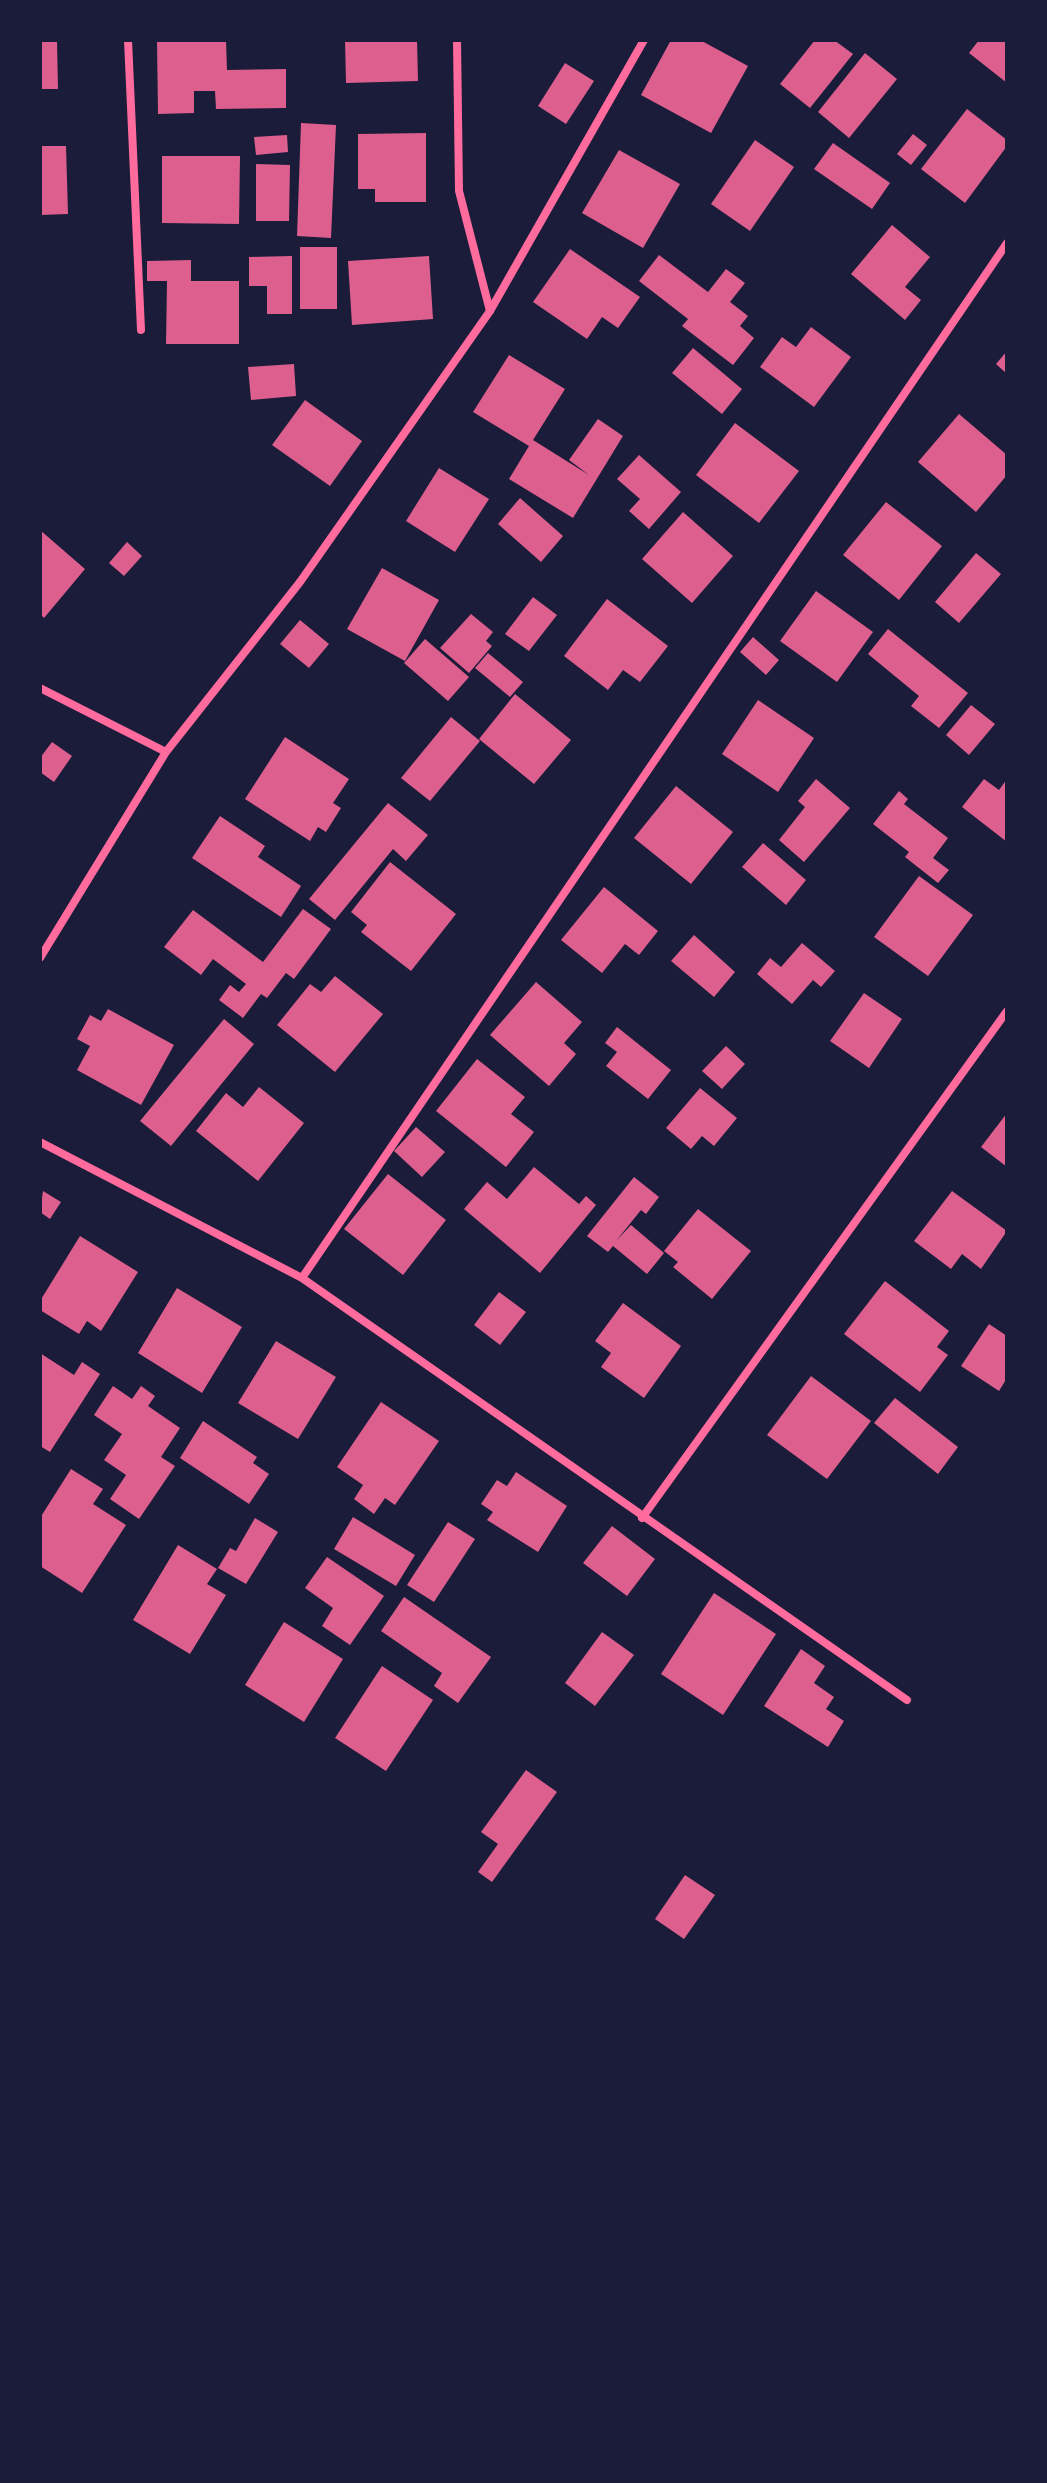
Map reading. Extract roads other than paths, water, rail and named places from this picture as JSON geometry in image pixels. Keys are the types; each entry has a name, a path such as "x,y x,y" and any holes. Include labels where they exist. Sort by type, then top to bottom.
{"street":[{"path":"128,40 141,330"},
{"path":"457,40 459,191 490,311"},
{"path":"40,958 166,752 310,570 490,311 644,40"},
{"path":"302,1278 1007,243"},
{"path":"40,688 166,752"},
{"path":"642,1518 1007,1011"},
{"path":"40,1142 302,1278 907,1700"}]}
